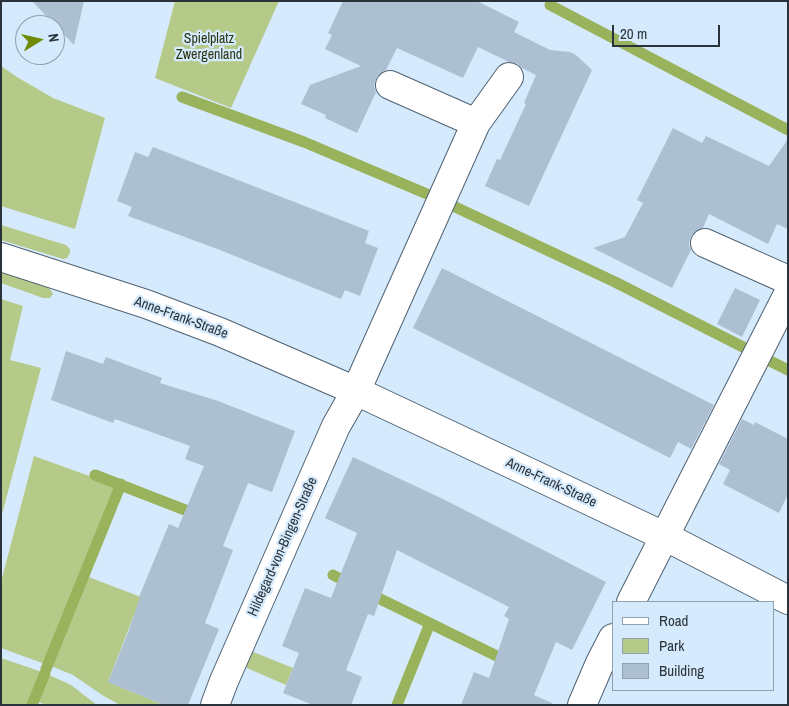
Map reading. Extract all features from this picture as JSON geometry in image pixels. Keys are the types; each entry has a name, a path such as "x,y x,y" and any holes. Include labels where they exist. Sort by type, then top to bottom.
{"street":[{"path":"356,391 476,122 509,77"},
{"path":"390,85 476,122"},
{"path":"705,243 788,280"},
{"name":"Anne-Frank-Straße","path":"1,257 146,304 211,328 356,391 664,537 788,600"},
{"path":"632,601 788,294"},
{"name":"Hildegard-von-Bingen-Straße","path":"215,705 336,426 356,391"},
{"path":"582,705 600,662 612,640"}],"green space":[{"name":"Spielplatz Zwergenland","path":"175,1 279,1 231,108 155,78"},
{"path":"1,66 53,98 105,118 75,229 1,206"},
{"path":"1,225 66,245 70,249 70,253 67,258 63,259 1,240"},
{"path":"1,272 41,284 50,289 53,294 50,298 43,298 1,283"},
{"path":"1,299 23,306 10,360 41,368 1,518"},
{"path":"34,456 117,486 45,664 1,648 1,582"},
{"path":"86,576 141,597 108,682 164,705 120,705 73,675 51,666"},
{"path":"251,651 293,668 286,685 247,668"},
{"path":"1,658 42,672 29,705 1,705"},
{"path":"47,674 71,685 97,705 46,705 36,701"}],"building":[{"path":"32,1 84,1 74,45 65,36 65,15 45,15"},
{"path":"343,1 477,1 519,22 514,32 550,50 570,52 592,70 529,206 485,186 497,159 500,160 526,104 524,103 536,75 520,67 518,64 509,62 478,47 463,78 397,48 386,70 376,78 374,86 376,92 357,133 325,118 326,115 301,104 310,85 361,66 325,49 332,35 328,33"},
{"path":"673,128 702,143 706,136 769,166 788,139 788,229 777,224 768,244 709,214 703,228 695,231 691,236 689,244 691,250 672,288 593,248 625,237 643,203 637,200"},
{"path":"153,147 369,231 365,243 378,248 360,296 345,290 341,299 220,250 128,216 132,207 117,201 135,152 148,157"},
{"path":"442,268 714,405 691,449 678,442 670,458 413,328"},
{"path":"735,288 760,300 742,337 717,324"},
{"path":"66,351 103,364 106,357 162,378 160,383 218,401 295,431 272,492 248,483 223,546 233,550 205,623 219,629 188,705 164,705 108,682 129,630 139,597 169,524 178,528 204,466 185,459 190,446 115,419 113,423 51,400"},
{"path":"742,419 754,425 755,422 788,439 788,494 779,513 723,484 730,470 719,464"},
{"path":"353,457 441,498 606,582 572,650 556,642 534,695 552,703 552,705 461,705 474,672 489,678 509,619 504,616 509,607 397,550 374,616 368,614 346,670 362,677 351,705 313,705 283,693 299,653 282,646 305,588 331,598 357,533 325,518"}],"waterway":[{"path":"550,5 788,130"},
{"path":"182,97 304,142 427,194"},
{"path":"451,205 615,282 743,347"},
{"path":"768,360 788,370"},
{"path":"95,475 198,515"},
{"path":"46,669 121,484"},
{"path":"333,575 352,585"},
{"path":"366,592 509,662"},
{"path":"397,705 430,623"},
{"path":"32,705 45,673"}]}
